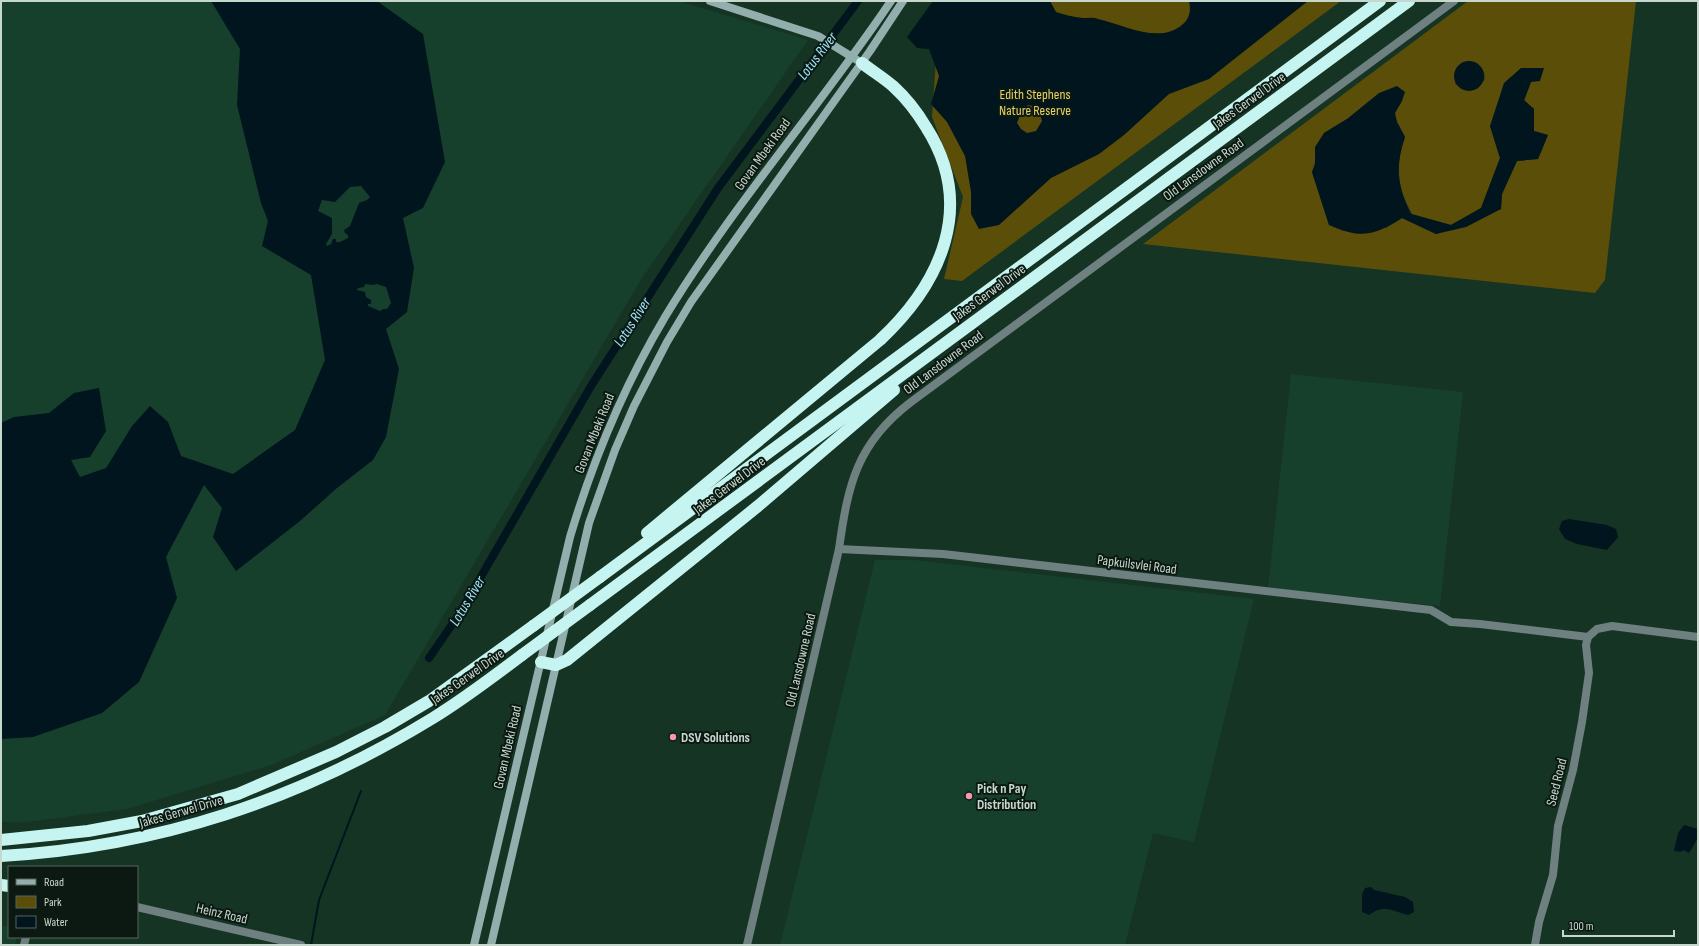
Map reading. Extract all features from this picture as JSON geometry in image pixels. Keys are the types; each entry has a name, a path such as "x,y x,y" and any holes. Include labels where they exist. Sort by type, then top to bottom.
{"highway":[{"name":"Jakes Gerwel Drive","path":"1,840 88,831 142,821 238,794 336,752 385,727 429,701 604,574 1380,1"},
{"name":"Jakes Gerwel Drive","path":"1,856 91,848 143,838 196,824 289,792 342,769 392,743 435,717 590,606 1409,1"},
{"path":"604,574 643,536 885,336 919,298 937,266 943,250 950,212 948,178 937,143 916,110 894,87 857,60"},
{"path":"541,662 556,666 567,660 758,506 972,323"}],"main road":[{"path":"710,1 829,41 857,60"},
{"name":"Govan Mbeki Road","path":"491,945 589,523 615,450 647,379 691,302 857,60 891,1"},
{"name":"Govan Mbeki Road","path":"474,945 565,559 578,510 602,445 634,372 665,317 710,249 784,145 857,60 903,1"}],"street":[{"name":"Old Lansdowne Road","path":"747,945 839,549 848,492 858,466 871,443 897,413 1454,1"},
{"name":"Papkuilsvlei Road","path":"839,549 943,554 1431,610 1446,621 1451,622 1588,637"},
{"path":"1588,637 1597,628 1622,626 1698,636"},
{"name":"Seed Road","path":"1535,945 1539,922 1553,875 1558,826 1573,770 1584,709 1589,673 1586,645 1588,637"},
{"name":"Heinz Road","path":"138,907 299,944"}],"shaded area":[{"path":"1,1 678,1 808,40 640,281 385,715 271,765 127,809 26,822 1,822"},
{"path":"1291,374 1463,392 1440,606 1268,588"},
{"path":"875,560 914,560 1254,599 1194,842 1153,833 1125,945 780,945"},
{"path":"1,925 8,927 8,938 17,938 15,945 1,945"}],"green space":[{"name":"Edith Stephens Nature Reserve","path":"957,1 1341,1 962,281 944,279 963,197 932,117 938,31"},
{"path":"1468,1 1636,1 1605,280 1595,293 1143,244","holes":["1469,62 1479,65 1484,72 1484,81 1463,88 1455,84","1543,68 1531,82 1524,101 1534,109 1534,131 1548,135 1538,159 1517,161 1502,194 1501,209 1436,234 1402,218 1386,228 1329,225 1312,172 1324,133 1347,119 1402,101 1394,113 1405,137 1399,167 1399,176 1403,195 1412,214 1451,225 1481,208 1500,158 1490,126"]}],"water":[{"path":"211,1 377,1 423,34 445,162 423,208 403,218 414,268 407,312 386,329 399,369 386,437 373,460 337,488 300,521 236,571 213,537 222,508 204,485 166,557 177,598 139,682 102,713 33,737 1,739 1,423 14,417 49,413 74,393 99,388 106,431 90,457 71,460 80,477 106,468 132,426 150,406 168,422 181,456 233,474 295,430 325,360 311,275 262,246 268,221 261,203 237,105 240,49","holes":["361,186 370,197 359,203 350,226 344,230 348,235 348,238 340,242 336,242 336,239 333,239 331,244 327,246 326,244 332,234 332,218 318,211 322,200 335,202 350,187","365,284 377,284 386,287 391,303 387,309 380,311 368,306 368,304 371,304 371,300 366,297 365,292 357,290 358,288 364,287"]},
{"name":"Edith Stephens Nature Reserve","path":"933,1 1050,1 1056,12 1069,16 1079,18 1095,18 1142,32 1164,33 1174,30 1183,24 1187,19 1190,7 1189,1 1308,1 1209,79 1169,94 1124,135 1099,154 1051,178 999,225 979,229 971,214 971,192 965,156 947,122 931,104 939,76 929,49 917,48 907,37","holes":["1028,105 1038,107 1042,121 1036,131 1027,133 1021,129 1017,123 1022,110"]},
{"path":"1469,61 1475,62 1483,70 1483,82 1475,90 1469,91 1463,90 1455,82 1454,76 1455,70 1463,62"},
{"path":"1521,68 1544,68 1540,81 1531,82 1524,100 1534,109 1534,131 1548,135 1538,159 1517,161 1502,194 1501,209 1466,227 1436,234 1402,218 1383,229 1367,234 1358,234 1329,225 1312,172 1315,165 1315,147 1324,133 1347,119 1379,93 1397,86 1405,92 1395,113 1397,122 1405,137 1400,157 1399,176 1403,195 1411,214 1451,225 1481,208 1500,158 1490,126 1504,83"},
{"path":"1569,519 1607,525 1616,529 1618,537 1607,550 1577,544 1565,539 1559,529 1562,521"},
{"path":"1684,825 1698,829 1698,838 1689,853 1683,850 1681,852 1674,851 1678,833"},
{"path":"1371,887 1374,890 1405,897 1413,902 1414,912 1408,915 1393,910 1384,909 1369,915 1362,912 1362,894 1365,888"}],"waterway":[{"name":"Lotus River","path":"429,658 460,613 591,386 718,188 858,1"},
{"path":"311,945 319,900 361,791"}],"place":[{"name":"DSV Solutions","path":"673,737"},
{"name":"Pick n Pay Distribution","path":"969,796"}]}
